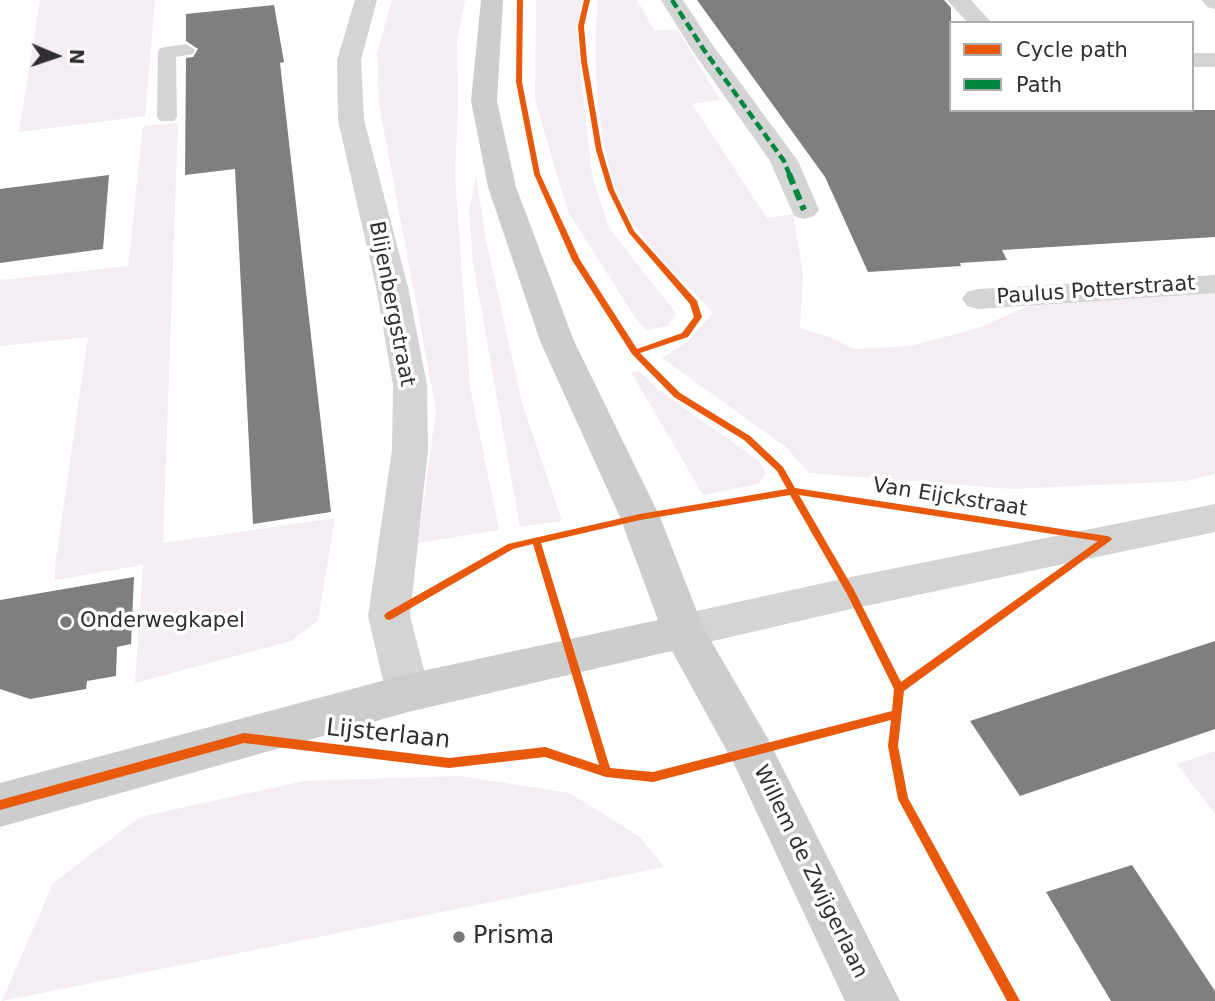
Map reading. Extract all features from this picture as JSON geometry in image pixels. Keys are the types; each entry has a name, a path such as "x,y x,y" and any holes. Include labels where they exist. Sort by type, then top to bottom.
{"street":[{"name":"Blijenbergstraat","path":"366,0 349,60 351,120 392,287 410,385 410,450 389,616 408,693"},
{"name":"Willem de Zwijgerlaan","path":"492,0 484,101 502,187 557,341 640,517 683,631 751,751 873,1001"},
{"path":"672,0 704,50 785,161 804,210"},
{"path":"958,0 979,21"},
{"path":"1194,60 1215,60"},
{"name":"Paulus Potterstraat","path":"978,299 1215,284"},
{"path":"683,631 851,593 1215,518"},
{"name":"Lijsterlaan","path":"0,804 408,693 683,631"}],"lane":[{"path":"167,117 167,52 186,50"}],"shaded area":[{"path":"40,0 155,0 145,116 19,132"},
{"path":"392,0 465,0 457,42 455,176 470,387 499,530 418,543 436,410 379,104 377,53"},
{"path":"536,0 582,0 576,29 592,176 609,228 676,313 668,326 647,330 638,322 568,212 535,100"},
{"path":"598,0 637,0 655,31 677,29 720,100 692,104 767,218 793,214 803,273 800,328 829,337 854,349 911,346 978,328 1036,303 1215,292 1215,474 1185,481 1012,489 809,473 786,447 662,358 687,342 713,313 637,229 613,180 600,119 597,86"},
{"path":"178,123 163,543 335,518 318,621 291,641 135,683 143,565 55,580 88,337 0,346 0,280 128,266 143,126"},
{"path":"476,176 486,240 522,403 562,521 520,527 473,263 469,210"},
{"path":"640,371 660,391 758,460 766,473 758,484 703,495 631,372"},
{"path":"1215,751 1215,814 1177,764"},
{"path":"460,776 570,793 640,837 664,867 2,1001 53,883 140,817 304,781"}],"building":[{"path":"697,0 944,0 951,8 949,112 1215,110 1215,237 1002,250 1007,260 868,272 825,177"},
{"path":"274,5 284,62 280,63 331,512 253,524 235,169 185,175 186,58 193,57 198,49 186,41 186,14"},
{"path":"109,175 103,249 0,263 0,189"},
{"name":"Onderwegkapel","path":"134,577 131,644 117,647 116,676 87,681 86,689 30,699 0,689 0,600"},
{"path":"1215,641 1215,729 1020,796 970,721"},
{"path":"1132,865 1215,991 1215,1001 1111,1001 1046,892"}],"marked path":[{"path":"672,0 704,50 784,161 804,210"}],"cycle path":[{"path":"520,0 519,82 537,174 576,260 635,352 677,395 747,438 780,469 851,593 899,689 893,746 903,799 1014,1001"},
{"path":"587,0 581,26 584,61 599,150 611,190 631,232 694,303 698,317 685,335 635,352"},
{"name":"Van Eijckstraat","path":"389,616 511,546 640,517 793,491 1107,539"},
{"path":"899,689 1107,539"},
{"path":"536,540 606,772"},
{"path":"0,805 244,738 449,763 545,752 606,772 653,777 896,714"}],"place":[{"name":"Onderwegkapel","path":"66,622"},
{"name":"Prisma","path":"459,937"}]}
